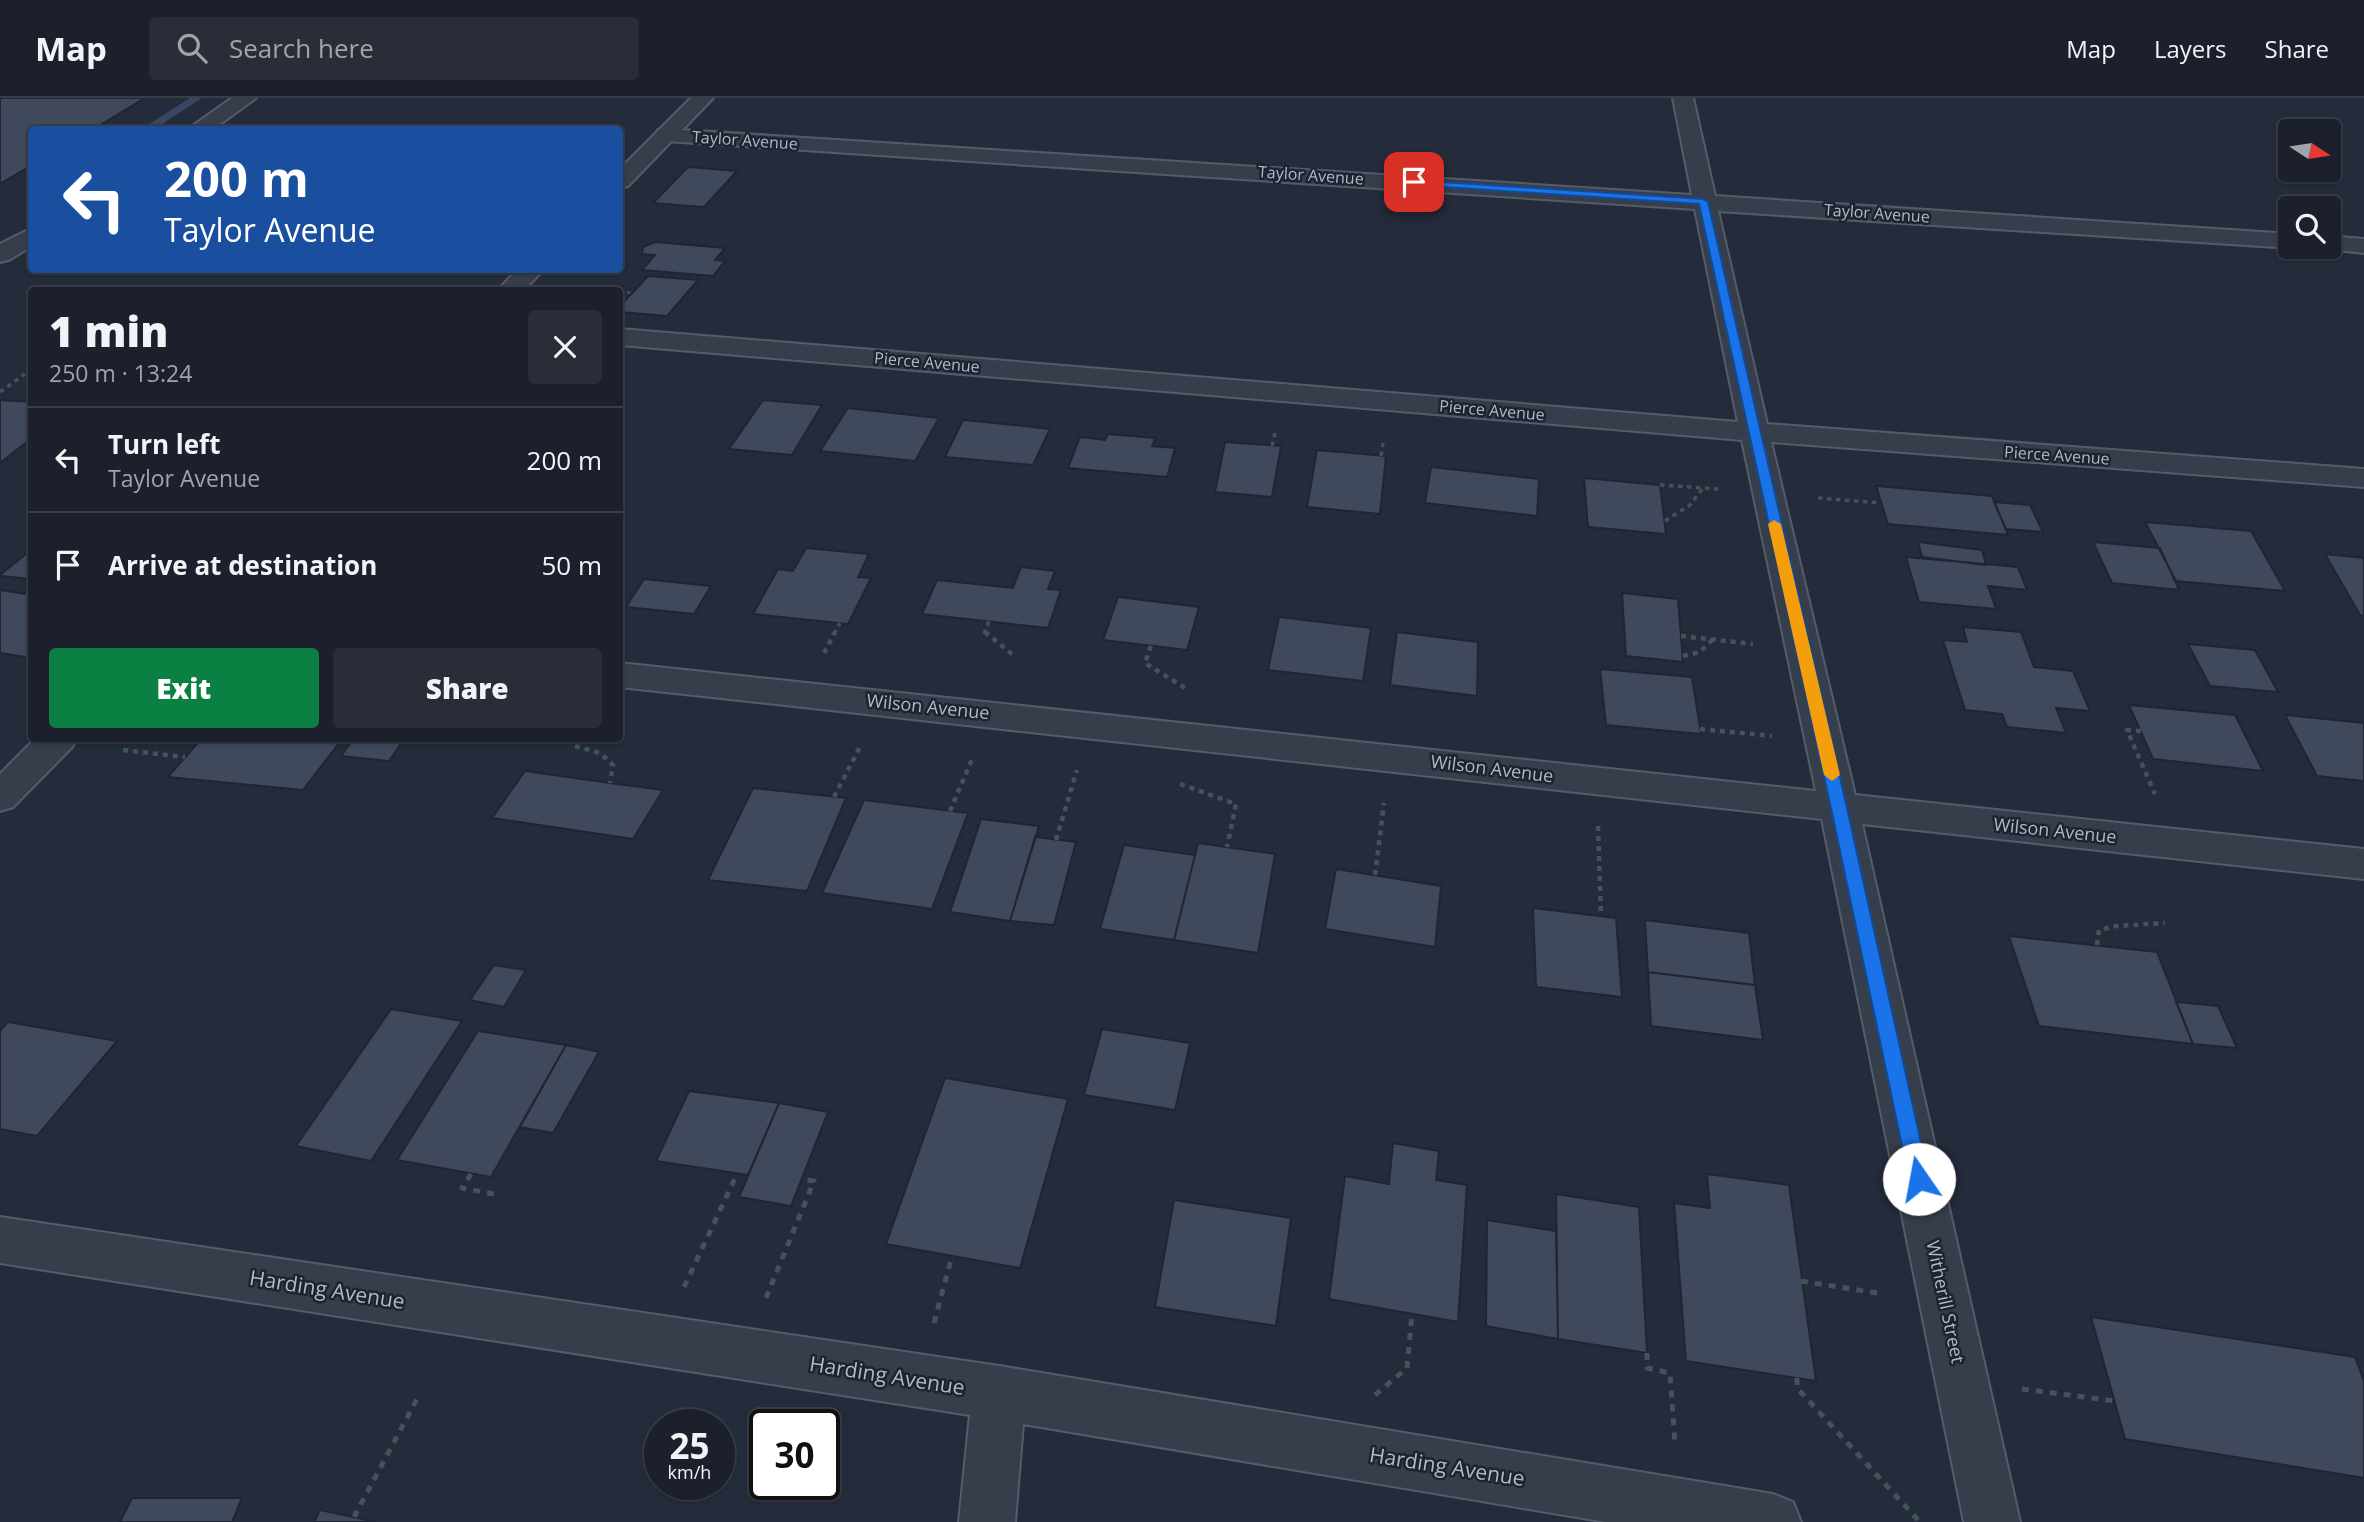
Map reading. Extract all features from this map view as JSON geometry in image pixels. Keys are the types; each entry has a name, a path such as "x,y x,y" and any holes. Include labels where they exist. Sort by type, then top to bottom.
{"street":[{"path":"203,126 246,98"},
{"path":"623,178 703,98"},
{"name":"Witherill Street","path":"1684,98 1703,202 1839,808 1992,1522"},
{"name":"Taylor Avenue","path":"666,135 2278,240"},
{"path":"0,256 28,238"},
{"path":"2341,244 2364,246"},
{"path":"513,287 528,273"},
{"name":"Pierce Avenue","path":"623,337 1753,432 2364,478"},
{"name":"Wilson Avenue","path":"623,675 2364,864"},
{"path":"0,797 55,742"},
{"name":"Harding Avenue","path":"0,1240 999,1393 1773,1522"},
{"path":"987,1522 999,1393"}],"path":[{"path":"623,292 632,293"},
{"path":"0,392 25,374"},
{"path":"1660,485 1881,503"},
{"path":"1665,521 1690,505 1703,488"},
{"path":"989,621 984,634 1013,656"},
{"path":"1681,636 1803,649"},
{"path":"1683,656 1694,656 1713,639"},
{"path":"1151,646 1145,663 1186,689"},
{"path":"1056,840 1091,724"},
{"path":"1700,729 1824,742"},
{"path":"2141,731 2127,730 2177,844"},
{"path":"575,746 600,753 613,765 610,783"},
{"path":"123,750 185,757"},
{"path":"1375,875 1390,757"},
{"path":"1597,781 1601,916"},
{"path":"1176,783 1236,804 1227,847"},
{"path":"2097,945 2099,930 2116,926 2165,923"},
{"path":"471,1174 462,1188 499,1195"},
{"path":"659,1341 737,1174"},
{"path":"744,1353 814,1181 801,1179"},
{"path":"918,1381 952,1256"},
{"path":"1801,1281 1945,1304"},
{"path":"1364,1404 1407,1368 1412,1314"},
{"path":"1647,1353 1647,1368 1670,1373 1679,1506"},
{"path":"1797,1378 1797,1388 1920,1522"},
{"path":"1962,1381 2115,1401"},
{"path":"355,1517 417,1399"}],"building":[{"path":"0,98 145,98 99,126 28,126 28,167 0,184"},
{"path":"688,167 737,171 704,207 653,203"},
{"path":"655,242 725,248 715,260 725,261 713,276 642,270 655,255 642,254 643,247"},
{"path":"648,276 698,280 667,316 623,312 623,303"},
{"path":"0,400 28,402 28,441 0,463"},
{"path":"763,400 822,405 792,455 729,449"},
{"path":"848,408 939,418 915,461 820,451"},
{"path":"963,420 1050,429 1033,465 945,457"},
{"path":"1108,434 1155,438 1152,446 1175,448 1167,477 1068,468 1080,437 1105,440"},
{"path":"1225,442 1281,446 1272,497 1215,492"},
{"path":"1317,450 1386,456 1380,514 1307,507"},
{"path":"1431,467 1539,479 1537,516 1425,503"},
{"path":"1584,478 1660,485 1666,534 1588,527"},
{"path":"1876,486 1992,496 2008,535 1888,524"},
{"path":"1994,502 2030,505 2043,532 2006,529"},
{"path":"2145,522 2251,531 2285,591 2176,581"},
{"path":"1918,542 1982,550 1986,565 1922,557"},
{"path":"2093,542 2160,548 2179,590 2112,583"},
{"path":"806,548 869,554 858,577 871,578 848,624 753,614 778,569 793,571"},
{"path":"28,552 28,579 0,575"},
{"path":"2325,554 2364,558 2364,616 2360,615"},
{"path":"1906,557 2018,567 2027,590 1988,586 1996,609 1919,602"},
{"path":"1021,567 1055,571 1048,589 1061,590 1048,628 922,614 937,580 1013,588"},
{"path":"644,579 711,586 694,614 626,607"},
{"path":"0,590 28,594 28,657 0,653"},
{"path":"1622,593 1678,599 1683,662 1626,656"},
{"path":"1118,597 1199,607 1187,650 1103,640"},
{"path":"1279,617 1371,628 1363,681 1268,670"},
{"path":"1963,627 2021,632 2034,667 2073,671 2090,711 2056,708 2066,733 2007,727 2002,714 1965,710 1943,640 1967,642"},
{"path":"1397,632 1478,642 1477,696 1390,685"},
{"path":"2188,644 2255,650 2278,692 2210,686"},
{"path":"1600,669 1692,677 1701,734 1606,725"},
{"path":"2129,705 2235,715 2263,771 2153,759"},
{"path":"2285,715 2364,723 2364,781 2317,776"},
{"path":"199,742 340,742 303,790 168,777"},
{"path":"351,742 402,742 389,761 341,756"},
{"path":"525,771 663,790 633,839 492,818"},
{"path":"753,788 846,798 807,891 708,880"},
{"path":"864,800 968,813 932,909 822,893"},
{"path":"981,819 1039,826 1010,921 950,912"},
{"path":"1035,837 1076,842 1054,925 1010,921"},
{"path":"1198,843 1275,854 1258,953 1174,940"},
{"path":"1124,845 1195,855 1174,940 1100,929"},
{"path":"1336,869 1441,886 1435,947 1325,929"},
{"path":"1533,908 1616,918 1622,997 1536,987"},
{"path":"1645,920 1749,933 1755,985 1648,972"},
{"path":"2009,936 2157,952 2193,1044 2039,1026"},
{"path":"494,965 526,970 504,1007 470,1000"},
{"path":"1648,972 1755,985 1763,1040 1651,1026"},
{"path":"2176,1002 2218,1006 2237,1048 2193,1044"},
{"path":"391,1009 462,1021 371,1161 296,1146"},
{"path":"8,1022 117,1041 37,1136 0,1129 0,1031"},
{"path":"1102,1029 1190,1043 1175,1110 1084,1095"},
{"path":"478,1031 566,1045 491,1177 397,1160"},
{"path":"566,1045 599,1052 553,1133 520,1127"},
{"path":"945,1078 1068,1099 1020,1268 886,1244"},
{"path":"689,1091 779,1103 748,1175 656,1161"},
{"path":"779,1103 828,1112 791,1206 739,1197"},
{"path":"1393,1143 1439,1151 1436,1180 1467,1185 1458,1322 1329,1299 1345,1176 1389,1184"},
{"path":"1707,1174 1789,1185 1816,1381 1686,1361 1674,1203 1710,1208"},
{"path":"1556,1194 1639,1207 1647,1353 1558,1339"},
{"path":"1174,1200 1291,1218 1276,1326 1155,1307"},
{"path":"1487,1220 1556,1231 1558,1339 1486,1326"},
{"path":"2091,1317 2355,1357 2364,1381 2364,1478 2125,1439"},
{"path":"132,1498 242,1498 232,1522 120,1522"},
{"path":"320,1510 376,1522 314,1522"}],"waterway":[{"path":"152,126 197,98"}],"slow traffic":[{"path":"1774,524 1832,775"}],"route":[{"path":"1414,182 1703,202 1919,1179"}]}
